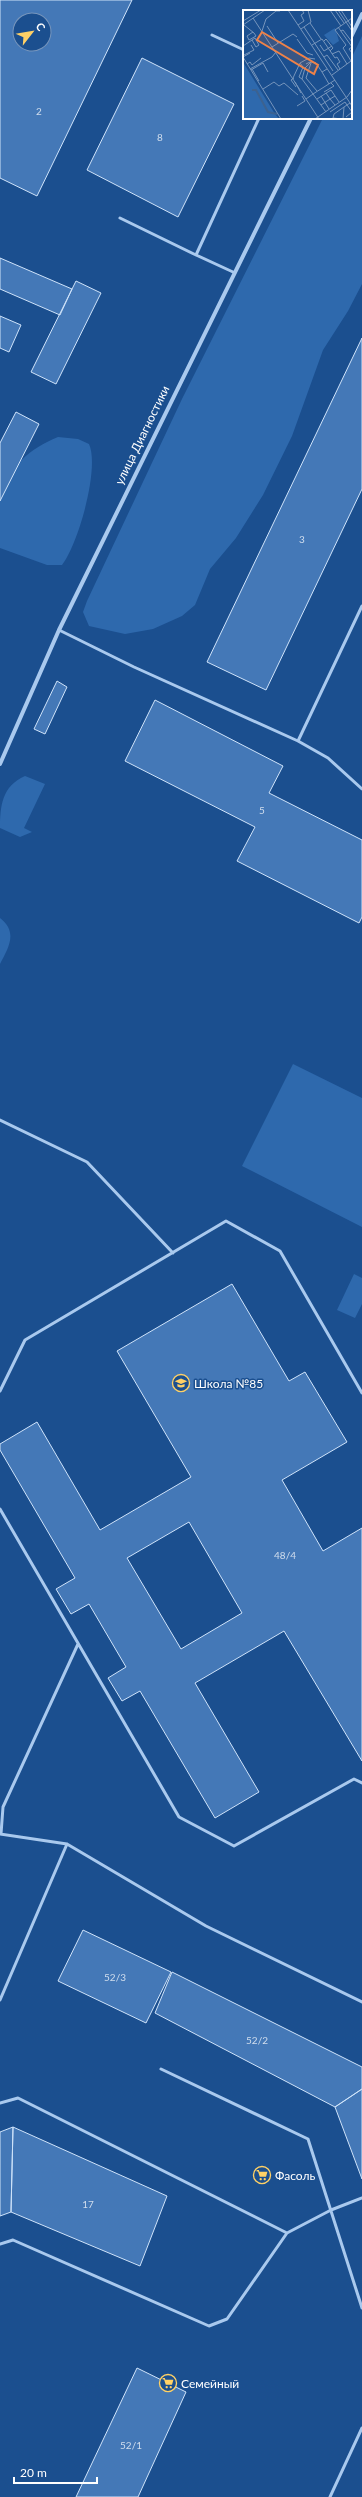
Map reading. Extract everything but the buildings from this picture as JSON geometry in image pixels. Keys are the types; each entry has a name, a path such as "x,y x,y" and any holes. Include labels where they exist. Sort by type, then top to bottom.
{"street":[{"path":"352,35 362,14"},
{"name":"улица Диагностики","path":"0,764 58,630 233,272 310,119"}],"lane":[{"path":"212,35 243,50"},
{"path":"196,255 259,119"},
{"path":"120,218 233,272"},
{"path":"298,741 362,606"},
{"path":"58,630 298,741 328,758 362,789"},
{"path":"0,1120 87,1162 173,1253"},
{"path":"0,1391 25,1340 226,1221 280,1251 362,1393"},
{"path":"0,1509 179,1817 234,1846 354,1779 362,1783"},
{"path":"78,1644 3,1808 0,1834 67,1844 206,1926 362,2002"},
{"path":"0,2000 67,1844"},
{"path":"161,2069 308,2139 362,2308"},
{"path":"0,2103 18,2098 287,2233"},
{"path":"0,2244 13,2240 209,2326 227,2319 287,2233 331,2210 362,2198"},
{"path":"330,2497 362,2428"}],"shaded area":[{"path":"362,36 362,284 348,311 323,350 292,436 263,495 236,538 210,569 195,605 182,616 153,629 125,634 89,626 83,612 87,601 182,399 322,119 352,119 352,57"},
{"path":"58,437 78,439 89,444 92,455 92,470 86,506 75,541 62,565 47,565 0,548 0,495 4,484 22,459 38,447"},
{"path":"25,776 45,784 24,828 32,832 20,837 0,828 1,812 4,798 11,785"},
{"path":"0,918 6,923 9,929 10,940 9,946 0,964"},
{"path":"293,1064 362,1098 362,1227 242,1166"},
{"path":"354,1274 362,1278 362,1304 355,1318 337,1310"}],"place":[{"name":"Школа №85","path":"181,1383"},
{"name":"Фасоль","path":"262,2175"},
{"name":"Семейный","path":"168,2383"}]}
